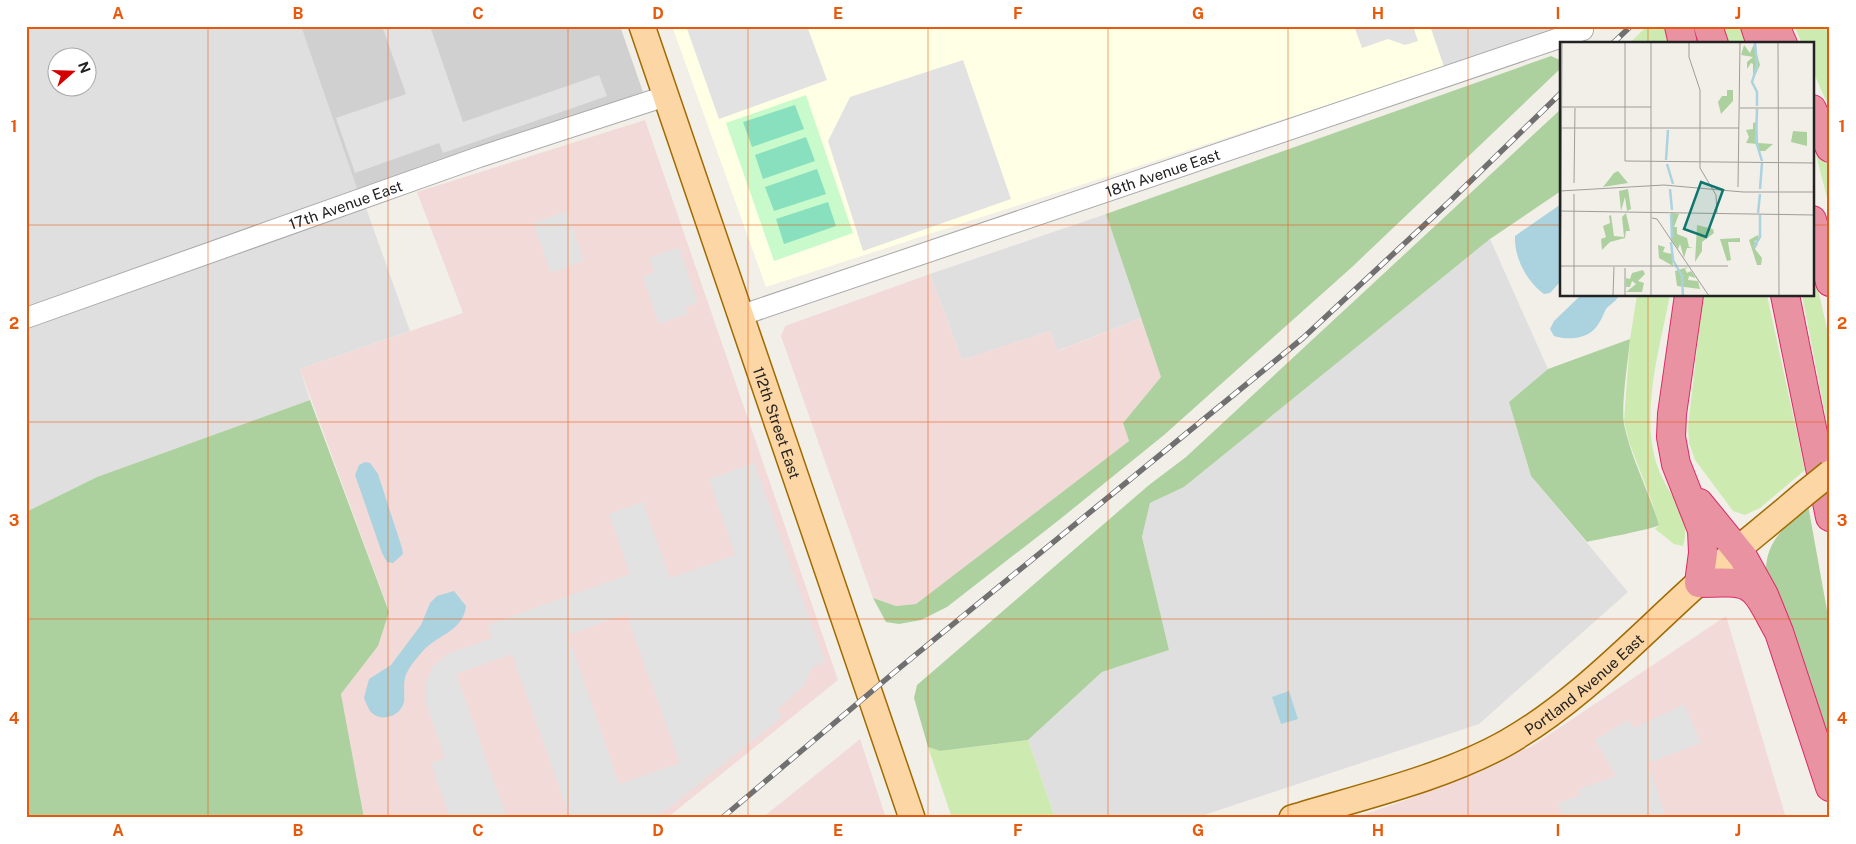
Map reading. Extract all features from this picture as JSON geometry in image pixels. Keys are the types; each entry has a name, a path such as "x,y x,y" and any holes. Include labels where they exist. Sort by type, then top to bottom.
{"highway":[{"path":"1679,26 1683,42"},
{"path":"1708,26 1713,42"},
{"path":"1755,26 1760,42"},
{"path":"1776,26 1782,42"},
{"path":"1814,113 1830,148"},
{"path":"1814,227 1830,282"},
{"path":"1689,296 1672,414 1672,437 1676,464 1687,486 1702,530 1703,553 1699,582 1731,581 1751,587 1758,594 1778,632"},
{"path":"1785,296 1830,517"},
{"path":"1687,486 1713,522 1738,550 1757,581 1778,632 1830,787"}],"main road":[{"name":"112th Street East","path":"642,26 912,818"},
{"name":"Portland Avenue East","path":"1292,818 1440,771 1504,744 1543,719 1603,671 1699,582 1830,473"}],"street":[{"name":"18th Avenue East","path":"742,315 1583,30"},
{"name":"17th Avenue East","path":"26,318 478,158 666,96"}],"shaded area":[{"path":"26,26 301,26 410,331 300,369 310,400 97,477 26,512"},
{"path":"301,26 620,26 643,92 358,191"},
{"path":"382,26 430,26 463,122 599,75 607,96 443,153 439,143 355,173 336,118 406,94"},
{"path":"672,26 1430,26 1444,67 766,287"},
{"path":"686,26 807,26 827,80 719,119"},
{"path":"1354,26 1413,26 1418,41 1405,45 1388,39 1362,48"},
{"path":"1430,26 1568,26 1444,67"},
{"path":"963,60 1011,199 863,251 828,141 850,97"},
{"path":"645,120 838,680 667,818 364,818 341,694 378,646 389,611 300,369 463,313 417,192"},
{"path":"567,211 584,261 551,273 533,223"},
{"path":"1106,214 1141,318 1057,351 1050,331 962,360 930,274"},
{"path":"1490,239 1548,369 1509,402 1531,476 1628,592 1479,724 1195,818 1055,818 1028,740 1102,672 1169,650 1142,537 1150,503 1184,487"},
{"path":"679,247 698,303 685,307 688,314 659,324 643,277 654,272 649,258"},
{"path":"930,274 962,360 1050,331 1058,351 1141,318 1161,377 1123,423 1129,441 916,604 896,606 873,598 781,336 785,326"},
{"path":"754,463 825,662 812,667 805,685 777,710 782,717 656,818 570,818 512,654 456,674 507,818 450,818 431,763 445,758 425,701 426,682 432,667 447,654 492,638 488,625 630,574 609,514 643,502 670,578 735,555 709,479","holes":["626,614 680,763 619,784 568,635"]},
{"path":"1726,616 1786,818 1354,818 1412,798 1532,746"},
{"path":"1684,704 1701,743 1648,763 1666,818 1563,818 1558,803 1581,795 1579,789 1616,776 1595,740 1628,720 1634,728"},
{"path":"860,739 886,818 762,818 838,757"}],"green space":[{"path":"1647,26 1669,26 1673,42 1631,42"},
{"path":"1722,26 1744,26 1749,42 1727,42"},
{"path":"1794,26 1830,26 1830,110 1814,74 1814,42 1801,42"},
{"path":"1551,56 1560,60 1559,70 1351,268 1164,435 947,607 921,620 899,624 886,622 873,598 896,606 916,604 1129,441 1123,423 1161,377 1106,214"},
{"path":"806,95 853,233 774,261 726,123"},
{"path":"795,105 804,129 752,147 743,122"},
{"path":"1560,110 1560,192 1490,239 1184,487 1150,503 1142,537 1169,650 1102,672 1028,740 940,751 928,747 914,698 917,685 1149,485 1186,457"},
{"path":"1814,129 1830,164 1830,209 1814,148"},
{"path":"806,137 815,161 763,179 755,155"},
{"path":"817,169 826,194 774,211 765,187"},
{"path":"828,202 836,226 784,244 776,219"},
{"path":"1814,272 1830,342 1830,439 1802,296 1814,296"},
{"path":"1637,296 1670,296 1653,380 1650,424 1652,445 1657,465 1682,514 1685,535 1683,546 1674,544 1655,529 1659,525 1629,442 1624,421 1630,339"},
{"path":"1703,296 1767,296 1805,470 1760,508 1745,515 1733,511 1695,460 1689,443 1688,427"},
{"path":"1630,339 1624,395 1624,424 1631,450 1659,525 1587,542 1531,476 1509,402 1548,369"},
{"path":"310,400 389,612 378,646 341,694 364,818 26,818 26,512 97,477"},
{"path":"1808,505 1830,627 1829,746 1766,570 1767,559 1774,541 1786,526"},
{"path":"1028,740 1055,818 952,818 928,747 940,751"}],"water":[{"path":"1560,205 1560,282 1550,293 1544,294 1527,276 1519,261 1515,236"},
{"path":"1580,296 1618,296 1606,309 1597,326 1588,334 1577,338 1554,336 1550,329 1554,321"},
{"path":"365,462 370,463 378,474 402,548 403,554 393,563 387,562 382,553 355,475 359,465"},
{"path":"454,591 466,606 460,622 428,646 410,668 404,681 404,702 396,714 382,717 373,714 364,698 369,679 391,665 421,625 430,603 437,596"},
{"path":"1289,691 1298,719 1281,724 1272,697"}],"railway":[{"path":"1614,42 1631,26"},
{"path":"722,818 897,670 1303,338 1449,202 1560,94"}]}
